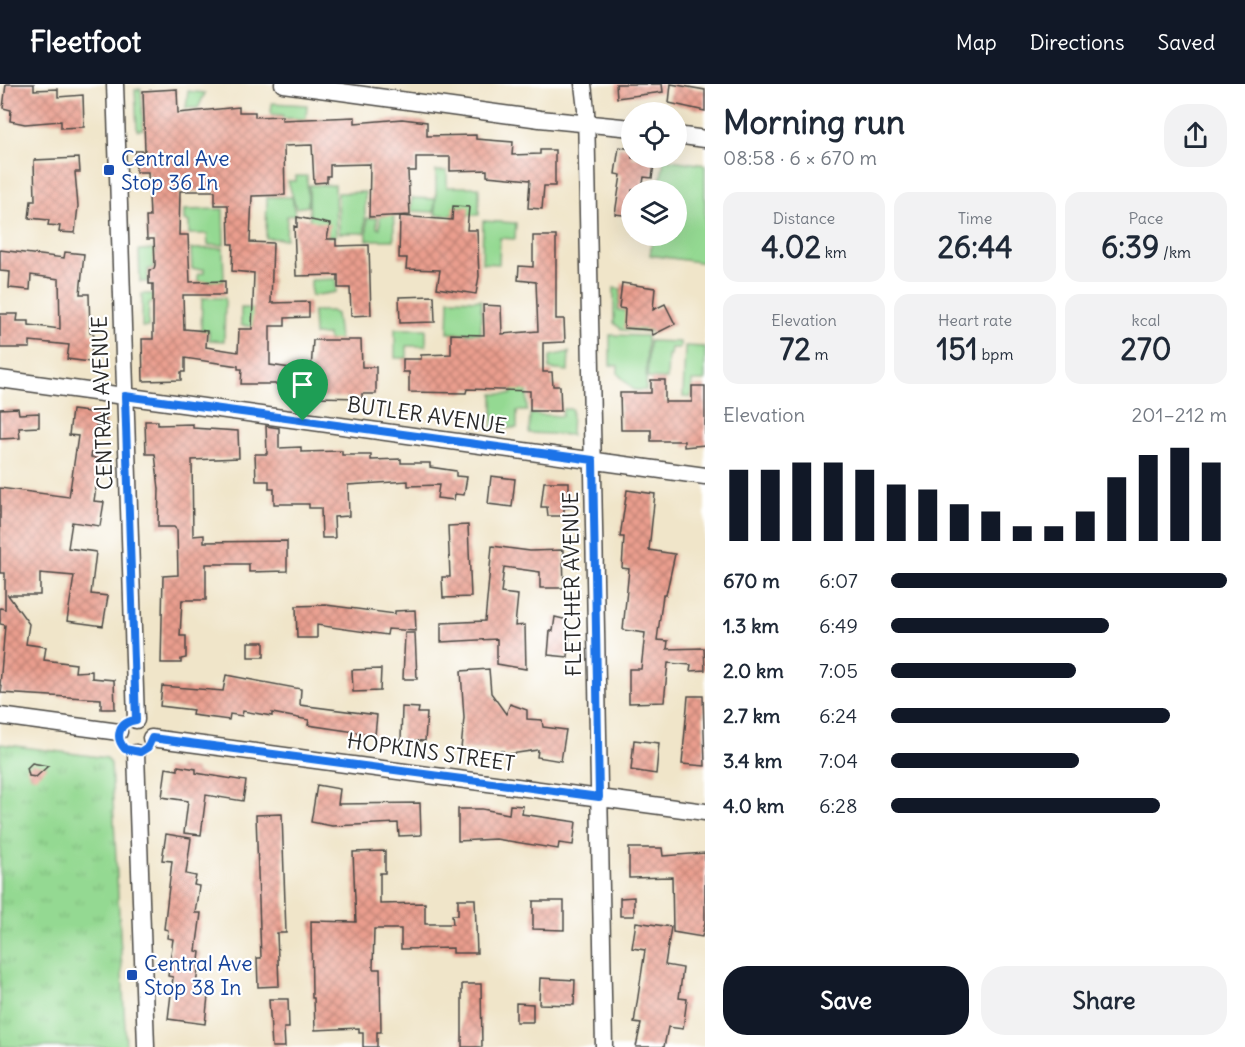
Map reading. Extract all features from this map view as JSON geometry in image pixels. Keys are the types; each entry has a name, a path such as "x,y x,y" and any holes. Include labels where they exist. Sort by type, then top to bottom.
{"street":[{"name":"CENTRAL AVENUE","path":"115,84 136,720"},
{"path":"283,84 340,88 540,119 621,127"},
{"name":"FLETCHER AVENUE","path":"583,84 593,460 604,1047"},
{"path":"687,137 705,139"},
{"name":"BUTLER AVENUE","path":"0,379 705,476"},
{"path":"0,716 119,732"},
{"path":"136,720 147,726 152,738 144,750 135,753 122,746 119,732 126,723 136,720"},
{"name":"HOPKINS STREET","path":"152,738 705,812"},
{"path":"135,753 146,1047"}],"green space":[{"path":"141,89 143,129 137,130 135,90"},
{"path":"188,91 205,93 198,108 186,108"},
{"path":"272,103 307,105 306,119 283,118 283,115 271,114"},
{"path":"687,162 705,165 705,263 650,255 651,246 687,246 687,180 661,180 663,168 687,168"},
{"path":"436,171 447,171 447,187 479,187 479,215 436,215 435,200 434,212 411,211 412,198 436,199"},
{"path":"296,176 307,176 308,206 296,208 288,181 296,181"},
{"path":"380,181 393,181 394,240 367,240 367,218 377,218 377,228 380,228"},
{"path":"309,185 335,185 336,236 310,237"},
{"path":"365,192 365,233 339,233 338,193"},
{"path":"267,197 292,197 295,215 287,216 286,239 266,238"},
{"path":"223,209 224,245 208,245 207,234 189,234 189,222 184,221 184,210"},
{"path":"483,221 516,223 515,239 500,238 499,264 482,263"},
{"path":"223,248 224,281 198,282 198,274 204,273 204,269 192,269 191,249"},
{"path":"160,249 160,255 154,255 153,268 148,269 148,282 140,282 139,250"},
{"path":"336,279 336,292 311,296 311,280"},
{"path":"614,288 621,289 618,310 638,312 650,332 622,330 614,323"},
{"path":"142,294 172,294 172,303 149,303 148,327 142,327"},
{"path":"202,298 225,298 224,341 209,340 209,331 201,331"},
{"path":"449,299 481,300 481,333 448,333"},
{"path":"241,308 267,309 267,329 241,325"},
{"path":"313,311 331,311 336,314 339,338 335,344 328,340 328,335 314,335"},
{"path":"395,329 426,329 426,346 407,346 407,358 395,358"},
{"path":"610,335 647,336 646,390 634,390 618,374 618,366 610,365"},
{"path":"649,341 680,342 680,348 671,348 670,355 668,355 667,379 647,378"},
{"path":"512,346 527,346 527,411 517,411 517,428 493,428 493,394 512,394"},
{"path":"685,346 705,347 705,381 692,381 691,397 683,397"},
{"path":"569,352 568,371 549,369 550,356"},
{"path":"563,409 572,409 571,435 529,433 530,414 562,416"},
{"path":"0,744 107,758 111,764 126,1047 0,1047"}],"building":[{"path":"6,84 34,84 34,90 58,89 58,97 83,95 84,127 61,128 61,121 25,124 10,121 11,110 3,108"},
{"path":"616,84 662,84 663,92 617,98"},
{"path":"671,84 705,90 705,111 687,107 687,102 669,102"},
{"path":"177,89 178,113 239,107 239,112 255,112 255,117 282,116 282,120 355,117 355,123 402,119 427,122 427,136 476,135 476,139 513,142 512,155 540,154 540,150 555,150 555,186 544,186 542,209 528,208 530,180 487,176 487,170 450,171 450,157 416,157 416,171 408,171 410,215 369,217 370,164 330,165 330,176 327,176 327,182 314,183 312,145 284,146 285,195 252,196 250,242 273,243 271,303 309,302 309,317 285,318 285,326 270,326 270,365 311,371 313,340 361,340 362,367 376,367 376,394 362,394 362,398 316,397 316,393 280,388 281,384 241,384 242,369 238,369 238,366 185,358 185,372 181,372 181,380 143,381 142,339 153,339 153,284 149,284 149,270 154,269 155,265 154,239 147,239 146,217 150,217 148,172 136,172 135,151 145,151 143,91","holes":["180,191 215,191 215,205 228,205 229,244 233,244 232,271 254,273 252,329 239,329 238,352 206,347 207,331 184,329 183,295 225,295 225,281 190,282 188,235 179,235"]},
{"path":"619,147 621,147 621,168 654,168 652,178 621,180 621,215 615,214 621,175 615,174"},
{"path":"79,158 80,172 75,172 78,206 75,233 59,232 60,226 48,225 49,220 29,218 31,201 35,201 34,160"},
{"path":"453,206 469,207 467,230 477,230 479,276 476,294 437,288 440,270 406,269 407,258 399,258 400,216 452,220"},
{"path":"297,217 330,224 327,239 336,239 336,246 369,245 371,315 351,316 350,288 338,288 338,275 296,276 294,226 297,227"},
{"path":"533,236 556,236 556,319 564,319 565,342 543,343 543,372 552,372 553,386 560,386 561,411 530,411 530,391 467,389 466,393 409,392 409,372 403,372 403,359 421,359 421,355 451,354 451,334 484,335 483,305 501,306 502,334 538,331 536,282 518,280 519,266 533,267"},
{"path":"0,250 64,258 65,252 84,254 80,294 89,294 90,333 94,334 90,362 67,359 69,345 30,341 30,348 0,348 0,314 18,314 17,321 29,321 29,325 60,329 59,279 31,275 30,290 9,288 10,272 0,271"},
{"path":"622,283 655,288 653,310 665,304 675,324 653,335 651,330 624,328 625,309 619,308"},
{"path":"434,296 435,322 400,323 399,297"},
{"path":"651,380 665,380 665,402 692,402 692,386 705,386 705,445 684,447 684,441 651,441 651,430 621,430 620,393 651,393"},
{"path":"18,408 19,414 39,413 39,427 19,428 20,438 0,439 0,409"},
{"path":"72,410 106,414 105,427 96,426 91,457 100,459 94,501 104,502 100,526 72,522 68,548 96,552 91,594 108,596 103,626 67,621 74,576 40,573 40,595 8,595 29,624 26,644 46,647 44,660 76,664 75,672 92,671 92,678 114,680 115,709 101,709 101,699 1,693 5,625 0,624 0,608 5,609 5,573 0,573 0,488 69,497 78,436 69,435"},
{"path":"145,421 158,421 158,425 193,424 193,428 238,431 239,458 192,460 193,536 204,535 204,542 287,541 287,571 249,572 249,564 206,564 206,600 182,600 180,636 186,636 186,658 181,659 181,663 161,663 163,576 178,575 177,530 174,527 158,527 159,489 155,454 146,454"},
{"path":"266,426 279,428 279,448 301,447 301,452 342,451 342,455 371,455 371,460 401,459 401,463 430,463 430,467 456,471 456,476 467,477 464,495 455,494 454,500 437,498 439,485 408,486 408,481 348,485 349,516 334,517 335,538 322,538 321,508 309,508 309,504 274,504 274,489 269,489 269,481 256,481 255,454 267,454"},
{"path":"491,476 515,479 512,507 488,504"},
{"path":"544,482 569,482 569,508 564,508 564,516 548,516 547,507 541,507"},
{"path":"627,490 655,494 649,550 675,554 666,595 663,595 657,640 668,641 667,649 704,648 705,670 690,671 691,665 668,663 664,702 629,703 629,669 641,669 645,633 623,630 629,569 622,568 624,537 620,537"},
{"path":"468,525 471,597 443,598 442,577 450,577 448,526"},
{"path":"492,546 530,551 563,550 564,588 540,588 540,572 504,567 501,593 518,595 515,626 525,625 526,669 497,664 497,639 441,642 441,623 485,621"},
{"path":"326,605 395,614 395,611 415,610 416,631 388,629 387,635 317,625 317,638 297,638 296,606"},
{"path":"555,617 568,620 566,633 570,633 568,657 548,655 550,631 553,631"},
{"path":"405,633 415,633 417,679 403,679"},
{"path":"248,642 264,642 264,657 248,657"},
{"path":"381,669 380,691 353,692 352,670"},
{"path":"489,669 491,693 506,714 510,704 527,710 527,719 542,720 543,727 566,730 561,761 537,757 538,750 504,755 503,751 461,749 464,718 461,671"},
{"path":"226,675 301,689 300,705 377,715 375,735 308,725 309,720 272,713 272,716 243,711 242,716 230,714 229,720 192,715 193,710 160,706 162,686 223,691"},
{"path":"688,696 703,696 705,766 682,764"},
{"path":"402,707 419,708 418,713 427,713 425,741 401,740"},
{"path":"634,740 659,743 656,774 631,770"},
{"path":"32,763 48,766 36,777 29,776 27,768"},
{"path":"178,766 196,769 196,773 246,781 243,801 206,795 201,835 184,833 188,801 162,797 166,768 178,770"},
{"path":"317,785 340,789 338,804 420,803 421,835 399,836 398,823 332,826 311,822"},
{"path":"510,805 523,806 522,814 576,822 573,845 559,843 558,849 496,839 458,841 458,809 482,809 509,814"},
{"path":"282,814 286,933 277,933 279,986 258,987 257,958 261,958 256,815"},
{"path":"166,834 191,838 186,874 196,876 194,885 199,886 195,913 201,913 196,951 200,952 195,994 208,996 205,1024 168,1019 173,977 168,976 173,939 167,938 168,930 164,929 172,861 162,860"},
{"path":"629,848 662,848 663,856 705,853 705,922 702,937 673,932 672,877 629,878"},
{"path":"385,851 385,873 380,873 380,904 425,903 425,924 453,924 452,915 458,915 458,899 475,899 477,953 453,953 453,948 401,949 401,929 374,929 373,969 380,969 381,1032 377,1032 377,1047 363,1047 363,1033 359,1033 359,1028 315,1030 314,998 312,998 311,921 356,922 353,852"},
{"path":"634,897 634,916 620,916 620,898"},
{"path":"533,901 564,901 564,930 533,929"},
{"path":"636,922 671,927 665,965 683,968 679,998 687,999 683,1029 668,1027 664,1047 636,1047 641,1024 634,1023 645,950 632,948"},
{"path":"540,978 575,980 574,1005 539,1004"},
{"path":"462,984 481,984 482,1047 462,1047"},
{"path":"269,999 288,999 289,1028 284,1028 285,1047 272,1047"},
{"path":"516,1003 533,1004 533,1022 516,1022"}],"place":[{"name":"Central Ave Stop 36 In","path":"109,170"},
{"name":"Central Ave Stop 38 In","path":"132,975"}],"route":[{"path":"125,396 303,421 593,460 599,797 152,738 148,747 140,752 130,752 122,746 119,741 119,732 126,723 136,720 125,396"}]}
